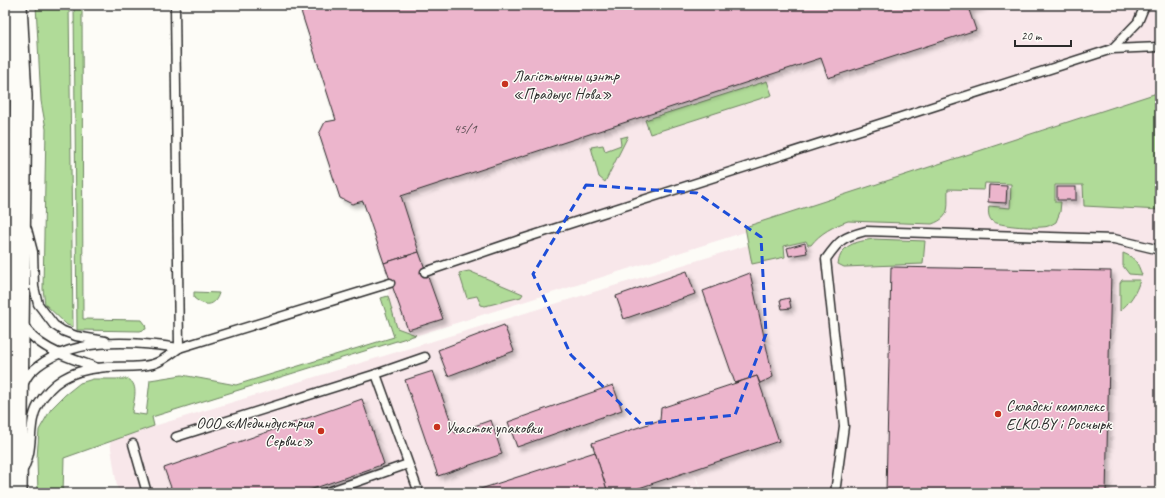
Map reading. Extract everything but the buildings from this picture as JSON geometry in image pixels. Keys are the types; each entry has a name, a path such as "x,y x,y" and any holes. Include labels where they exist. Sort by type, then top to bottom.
{"main road":[{"path":"16,5 21,96 16,487"}],"lane":[{"path":"175,5 179,348"},
{"path":"1112,49 1138,22 1145,5"},
{"path":"425,272 1112,49 1154,46 1160,47"},
{"path":"19,219 28,231 33,252 34,287 38,304 47,317 54,325 76,336 117,344"},
{"path":"835,493 844,426 826,259 835,245 846,236 866,231 1114,239 1160,250"},
{"path":"16,487 24,469 28,454 33,419 38,406 51,387 62,378 98,368 153,364 164,359 179,348 390,283"},
{"path":"18,314 25,330 40,344 98,368"},
{"path":"17,394 30,373 48,359 76,347 117,344 151,344 179,348"},
{"path":"176,437 425,357"},
{"path":"376,374 419,493"},
{"path":"133,444 147,493"},
{"path":"325,493 408,464"}],"highlighted area":[{"path":"586,185 697,193 761,237 766,334 735,415 641,424 571,355 533,274"}],"shaded area":[{"path":"299,5 1160,5 1160,493 702,493 695,474 700,493 118,493 110,442 154,426 748,245 745,232 396,342 381,298 388,296 390,283 363,201 352,204 340,198 319,134 336,120"}],"green space":[{"path":"36,5 69,5 73,327 67,325 45,304 43,289 46,129 41,101"},
{"path":"74,5 82,5 83,319 142,320 146,329 140,331 77,330"},
{"path":"767,81 772,95 650,134 645,120"},
{"path":"1160,92 1160,210 1084,206 1083,185 1055,185 1055,202 1061,202 1060,212 1056,222 1044,227 1008,225 992,221 988,210 989,206 1010,208 1011,184 985,183 984,190 948,189 948,206 946,214 943,218 932,224 848,221 828,230 811,245 808,245 806,241 784,246 785,257 752,264 745,227"},
{"path":"628,136 605,182 599,177 591,147 603,145 605,151 621,145 620,138"},
{"path":"873,239 925,241 923,264 844,267 838,264 842,252 850,245"},
{"path":"1123,253 1136,261 1142,275 1129,274 1123,266"},
{"path":"469,271 523,294 521,297 485,306 481,305 477,296 467,298 459,273"},
{"path":"1122,280 1140,280 1132,297 1120,311 1120,283"},
{"path":"194,292 219,293 215,301 206,304 194,298"},
{"path":"388,296 397,328 416,335 152,417 154,426 64,458 63,493 38,493 37,458 39,430 51,409 80,383 93,379 128,379 132,382 135,389 132,413 146,415 150,380 182,375 236,385 394,337 381,298"}],"place":[{"name":"Лагістычны цэнтр «Прадыус Нова»","path":"505,84"},
{"name":"Складскі комплекс ELKO.BY і Росчырк","path":"998,414"},
{"name":"Участок упаковки","path":"437,427"},
{"name":"ООО «Мединдустрия Сервис»","path":"321,431"}]}
